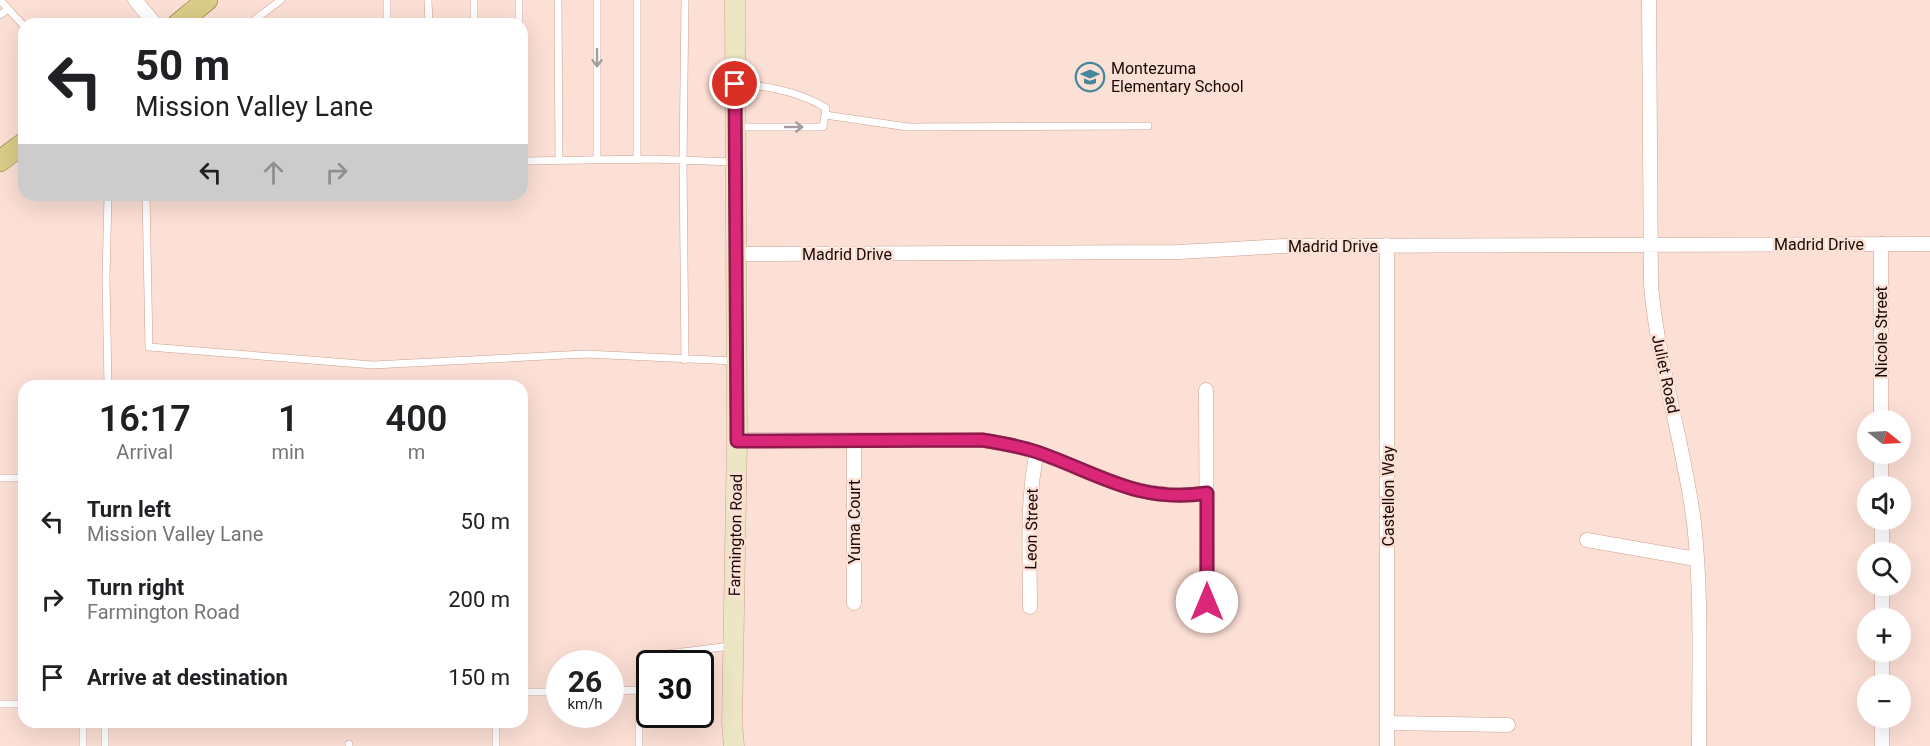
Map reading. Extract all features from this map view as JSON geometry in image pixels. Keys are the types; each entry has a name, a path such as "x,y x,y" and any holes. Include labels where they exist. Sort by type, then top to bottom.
{"main road":[{"path":"185,18 207,0"},
{"name":"Farmington Road","path":"734,746 732,723 737,441 735,0"},
{"path":"0,162 18,148"}],"street":[{"path":"135,0 150,18"},
{"name":"Juliet Road","path":"1649,0 1650,245 1654,317 1688,484 1696,559 1699,746"},
{"name":"Nicole Street","path":"1881,244 1881,410"},
{"name":"Madrid Drive","path":"737,254 1179,252 1285,246 1387,245 1930,244"},
{"name":"Castellon Way","path":"1387,245 1387,746"},
{"path":"1206,390 1207,602"},
{"name":"Yuma Court","path":"854,440 854,603"},
{"path":"737,441 982,440 1037,452 1118,485 1142,492 1168,496 1207,493"},
{"name":"Leon Street","path":"1030,607 1030,498 1037,452"},
{"path":"1587,540 1696,559"},
{"path":"1388,723 1508,725"},
{"path":"1882,728 1882,746"}],"lane":[{"path":"0,0 18,20"},
{"path":"257,18 281,0"},
{"path":"387,0 387,18"},
{"path":"428,0 429,18"},
{"path":"474,0 474,18"},
{"path":"519,0 519,18"},
{"path":"558,0 559,161"},
{"path":"597,0 597,160"},
{"path":"637,0 637,160"},
{"path":"685,0 683,160 685,360"},
{"path":"0,15 8,9"},
{"path":"735,84 759,85 808,97 826,108 823,127 735,127"},
{"path":"825,115 908,127 1148,126"},
{"path":"528,161 735,162"},
{"path":"108,201 106,279 108,380"},
{"path":"146,201 149,347 373,365 585,354 737,361"},
{"path":"0,478 18,478"},
{"path":"696,650 734,646"},
{"path":"528,692 546,692"},
{"path":"0,704 18,704"},
{"path":"83,728 83,746"},
{"path":"105,728 105,746"},
{"path":"495,728 496,746"},
{"path":"639,728 639,746"}],"place":[{"name":"Montezuma Elementary School","path":"1090,77"}],"route":[{"path":"735,84 737,441 982,440 1037,452 1118,485 1142,492 1168,496 1207,493 1207,602"}]}
